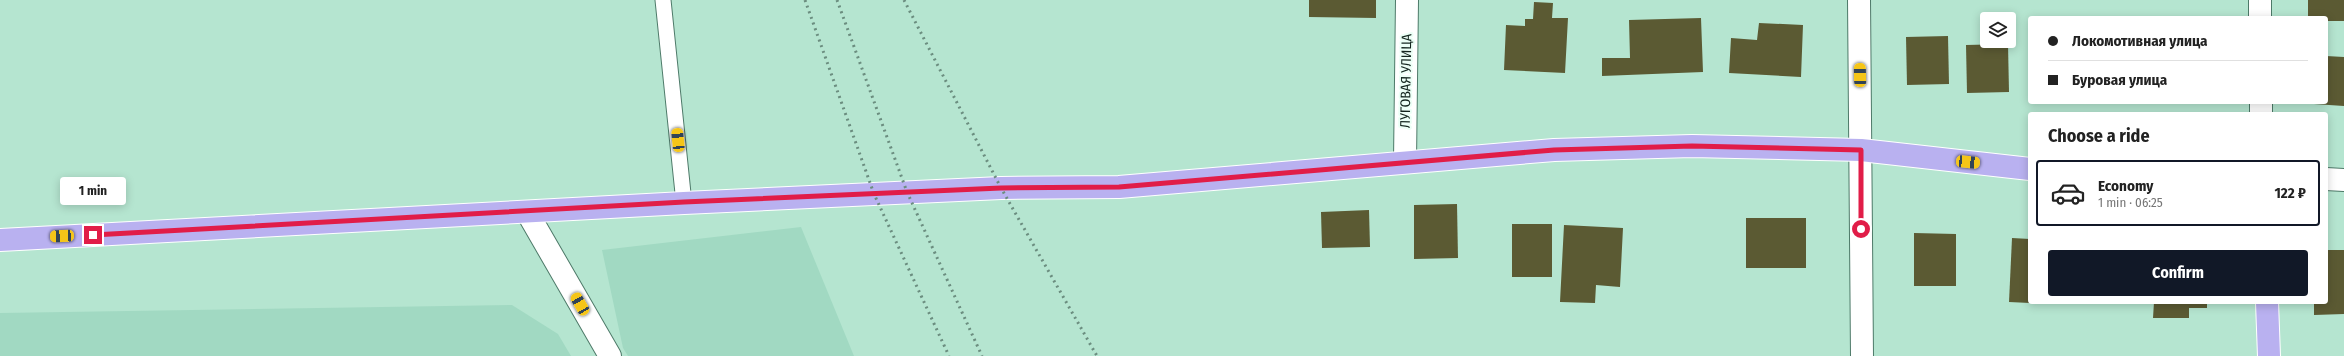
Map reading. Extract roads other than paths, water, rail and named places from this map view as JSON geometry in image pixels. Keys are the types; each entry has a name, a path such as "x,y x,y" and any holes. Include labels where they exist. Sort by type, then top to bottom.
{"main road":[{"path":"0,240 527,212 684,202 1001,188 1119,187 1405,161 1554,150 1692,146 1861,150 2028,169"},
{"path":"2267,304 2269,356"}],"street":[{"name":"ЛУГОВАЯ УЛИЦА","path":"1405,161 1407,0"},
{"path":"1859,0 1862,356"},
{"path":"2260,0 2260,16"},
{"path":"2328,179 2344,180"},
{"path":"527,212 610,356"}],"lane":[{"path":"663,0 684,202"}],"railway":[{"path":"805,0 874,194 949,356"},
{"path":"837,0 907,192 982,356"},
{"path":"904,0 1001,188 1097,356"}]}
